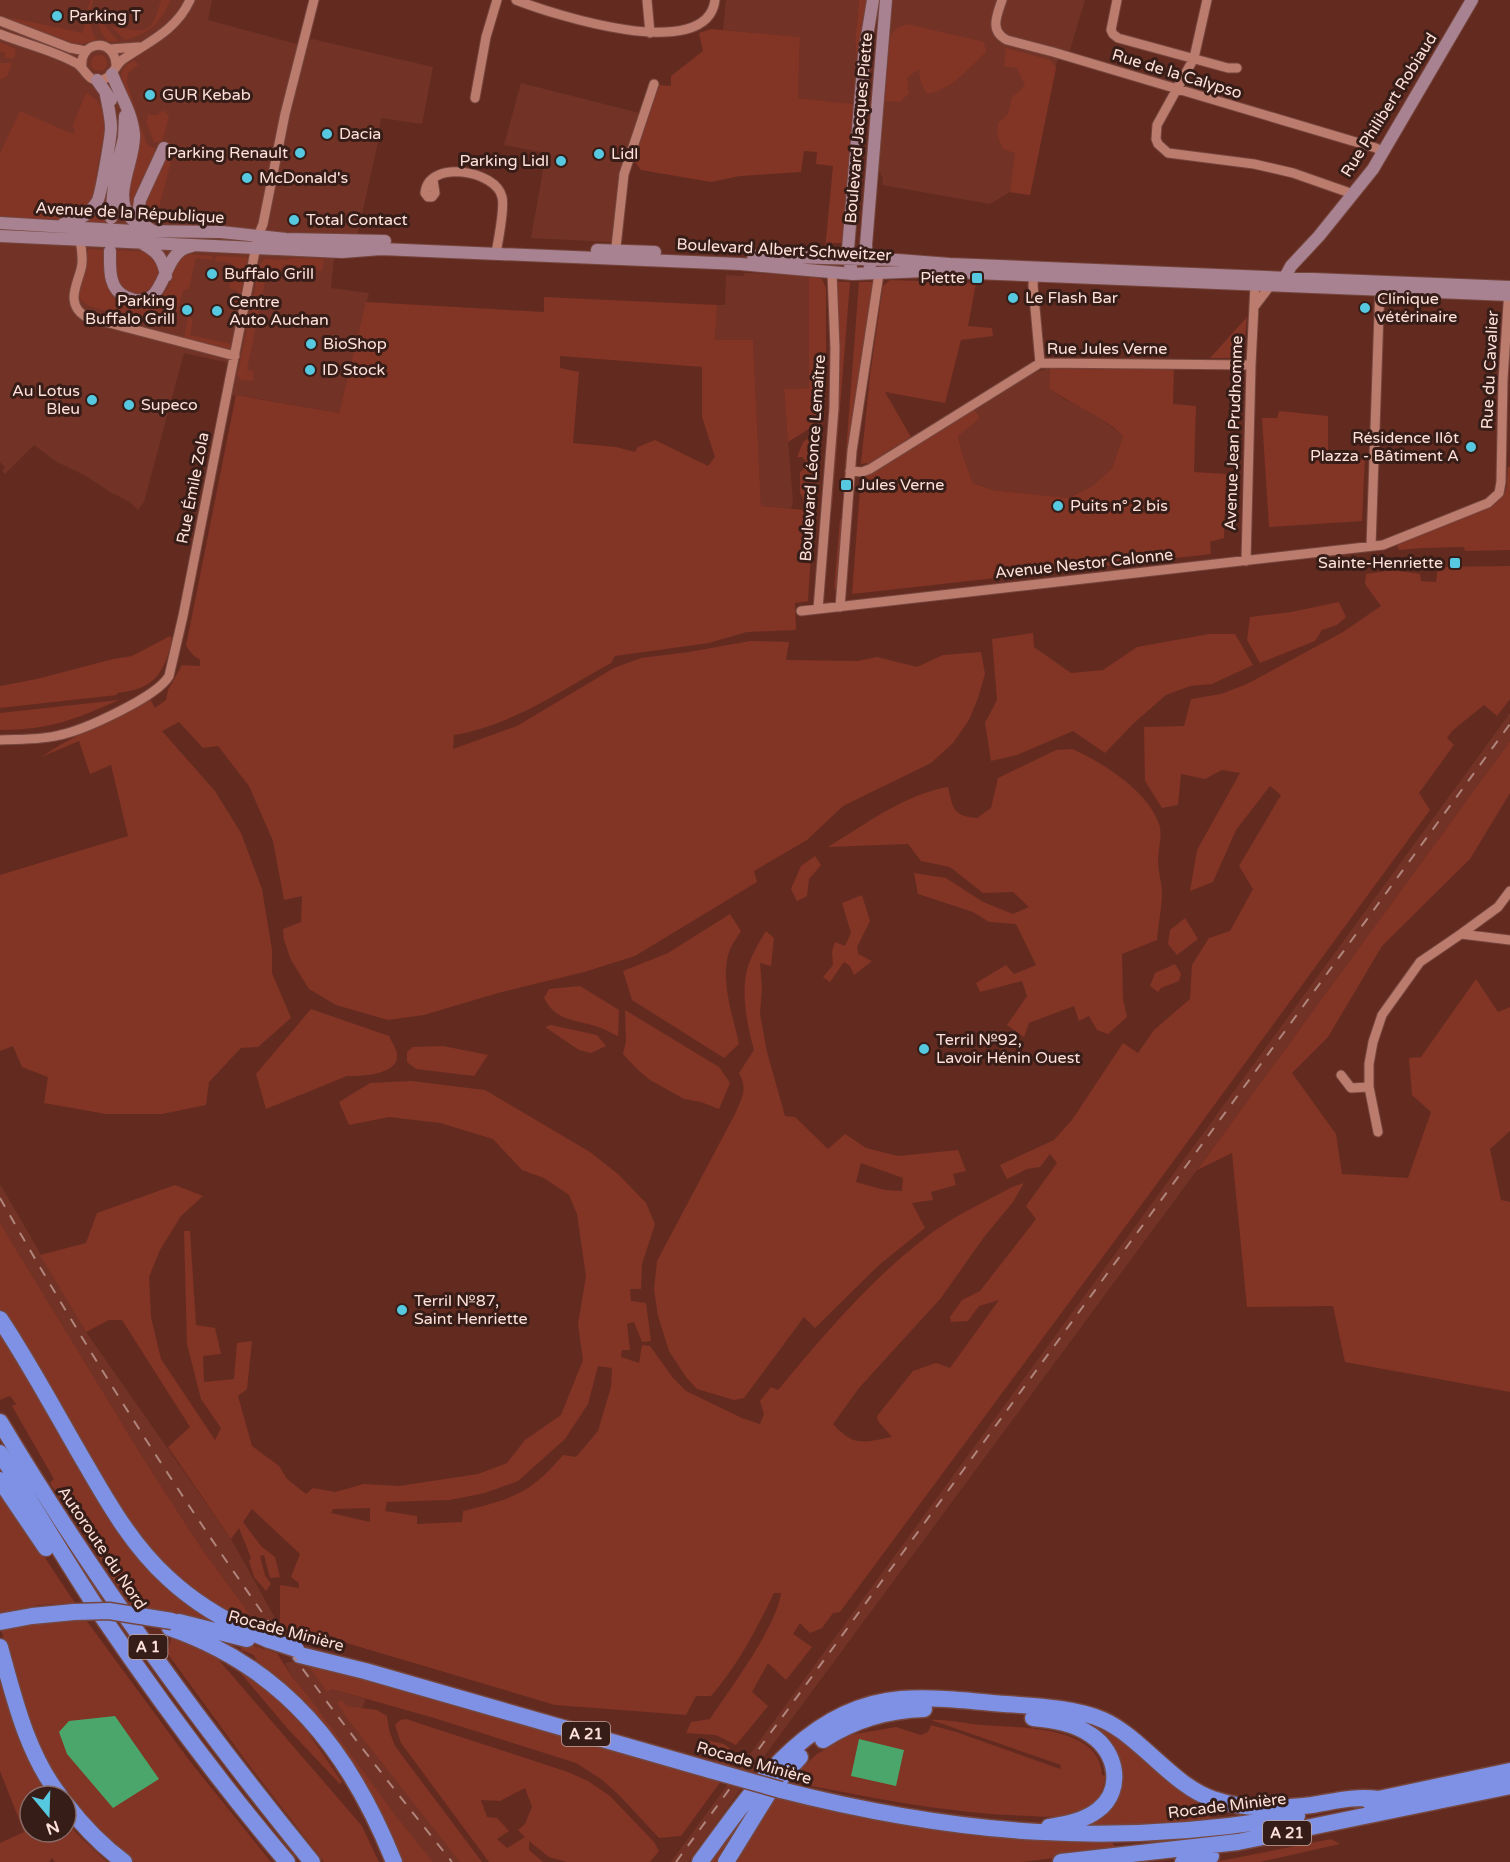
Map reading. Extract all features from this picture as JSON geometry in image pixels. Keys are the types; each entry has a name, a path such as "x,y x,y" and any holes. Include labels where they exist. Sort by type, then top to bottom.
{"highway":[{"path":"0,1319 110,1506 138,1546 159,1570 195,1601 271,1644"},
{"name":"Autoroute du Nord","path":"0,1422 29,1471 112,1597 237,1768 312,1862"},
{"name":"Autoroute du Nord","path":"0,1453 103,1618 192,1742 287,1862"},
{"path":"0,1480 84,1601 103,1618"},
{"name":"Rocade Minière","path":"0,1622 74,1612 118,1612 271,1644 781,1790 948,1825 1019,1832 1131,1834 1208,1829 1258,1823 1510,1771"},
{"path":"171,1624 244,1663 277,1686 305,1713 356,1784 394,1862"},
{"path":"0,1647 21,1718 35,1753 53,1784"},
{"path":"700,1862 769,1772 795,1746 843,1715 875,1703 900,1699 935,1698 1089,1714 1122,1731 1186,1784 1210,1798 1225,1803 1269,1808 1314,1804 1358,1796 1379,1799"},
{"path":"726,1862 771,1789 783,1773 803,1754 849,1725 882,1714 908,1710 942,1709 1049,1720 1077,1727 1092,1735 1102,1744 1111,1758 1115,1774 1113,1790 1102,1807 1073,1822 1019,1832"},
{"name":"Rocade Minière","path":"1061,1862 1203,1847 1322,1826 1510,1786"},
{"path":"78,1818 96,1839 124,1862"},
{"path":"1183,1862 1280,1841 1322,1826"}],"main road":[{"name":"Boulevard Jacques Piette","path":"844,267 864,55 873,0"},
{"name":"Boulevard Jacques Piette","path":"873,267 867,245 886,0"},
{"name":"Rue Philibert Robiaud","path":"1286,280 1291,266 1373,169 1472,0"},
{"path":"114,69 126,128 119,153"},
{"path":"97,80 113,102 119,115 119,153 111,218"},
{"path":"59,226 80,219 96,204 100,195 111,134 106,95"},
{"path":"121,95 129,109 134,134 123,198 126,212 137,223 151,230"},
{"path":"137,223 140,200 164,148"},
{"name":"Avenue de la République","path":"0,223 223,233 258,242"},
{"name":"Avenue de la République","path":"0,236 196,244 258,242"},
{"path":"139,242 159,255 166,276"},
{"name":"Boulevard Albert Schweitzer","path":"258,242 342,252 381,249 497,250 925,271 1034,272 1286,280 1307,283"},
{"path":"110,251 111,278 117,290 127,297 141,299 151,296 162,285 178,252 196,244"},
{"path":"1306,251 1302,261 1307,283"},
{"name":"Boulevard Albert Schweitzer","path":"615,254 775,265 844,267 938,263 1034,272 1270,286 1307,283 1510,291"},
{"path":"1255,285 1260,279 1286,280"},
{"path":"1270,286 1273,281 1286,280"}],"street":[{"path":"0,34 59,55 97,80 105,79 142,47 171,28 190,0"},
{"name":"Rue Émile Zola","path":"0,740 60,735 94,724 153,692 165,682 171,670 285,114 314,0"},
{"path":"475,98 486,37 497,0"},
{"path":"516,0 588,22 650,33 682,29 707,17 713,9 715,0"},
{"path":"647,0 650,33"},
{"name":"Rue de la Calypso","path":"1002,0 995,27 1001,37 1007,40 1376,148 1382,152"},
{"path":"1117,0 1111,25 1113,34 1118,38 1228,68 1238,68"},
{"path":"1207,0 1194,58 1157,125 1158,144 1168,153 1254,164 1293,173 1353,194"},
{"path":"0,21 70,48 86,51"},
{"path":"82,68 81,62 90,48 99,45 110,49 142,47"},
{"path":"110,49 116,59 114,69"},
{"path":"615,254 624,174 654,84"},
{"path":"433,180 441,173 453,172 477,176 495,184 501,193 503,202 497,250"},
{"path":"80,239 82,267 74,288 77,308 81,314 235,356"},
{"name":"Boulevard Léonce Lemaître","path":"818,609 834,408 835,348 844,267"},
{"path":"840,607 850,471 873,267"},
{"path":"1034,272 1041,363"},
{"name":"Avenue Jean Prudhomme","path":"1246,561 1255,285"},
{"path":"1371,546 1379,285"},
{"path":"1254,307 1270,286"},
{"name":"Rue du Cavalier","path":"1371,546 1383,544 1488,503 1499,494 1503,380 1510,291"},
{"name":"Rue Jules Verne","path":"850,471 862,472 870,468 1041,363 1251,365"},
{"name":"Avenue Nestor Calonne","path":"801,611 1371,546"},
{"path":"1378,1132 1369,1087 1369,1064 1382,1015 1420,962 1497,907 1510,891"},
{"path":"1461,934 1510,940"},
{"path":"1341,1076 1351,1088 1369,1087"}],"shaded area":[{"path":"0,0 212,0 208,20 297,44 312,39 433,67 422,124 381,118 377,147 357,236 336,235 331,288 369,293 339,413 227,395 234,364 184,353 144,502 138,510 130,502 57,462 34,445 5,474 2,471 5,467 0,462"},
{"path":"90,0 93,0 91,26 97,40 82,44 10,21 12,18 83,33"},
{"path":"161,0 170,0 163,15 147,31 125,40 113,28 112,26 133,30 146,29 154,20"},
{"path":"726,0 859,0 855,41 857,60 854,104 798,98 800,37 723,30"},
{"path":"859,0 867,0 857,60 855,41"},
{"path":"893,0 1085,0 1070,50 1057,61 1030,195 1010,192 990,204 882,185 883,177 878,172"},
{"path":"98,18 119,42 107,41 100,30"},
{"path":"907,24 984,42 986,52 959,78 936,92 927,94 921,83 919,69 907,78 909,93 900,102 885,101 890,36 896,29"},
{"path":"711,29 800,37 798,98 854,104 843,243 831,243 830,250 825,250 833,166 816,164 817,152 804,151 801,172 740,176 711,182 641,170 634,161 659,85 671,86 671,76 703,51 699,33"},
{"path":"0,42 16,49 14,58 5,58 5,52 0,52"},
{"path":"1006,48 1050,60 1056,68 1030,195 1010,192 1015,153 1003,149 997,134 998,123 1008,114 1012,97 1025,86 1017,68 1004,66"},
{"path":"99,55 105,57 107,63 105,69 99,71 93,69 91,63 93,57"},
{"path":"134,60 138,65 128,73 127,83 146,142 149,146 159,150 134,213 126,201 138,123 121,74 126,65"},
{"path":"0,63 12,63 7,76 0,80"},
{"path":"521,83 639,113 624,158 612,242 531,238 546,153 504,145"},
{"path":"86,93 101,107 105,124 92,202 83,210 62,218 37,219 0,216 0,153 20,111 73,134 75,129 72,127"},
{"path":"163,110 169,116 163,139 160,142 154,142 146,122 148,115 157,115"},
{"path":"116,116 117,128 107,190 106,224 82,223 88,219"},
{"path":"168,150 174,150 155,223 140,220 141,213"},
{"path":"88,249 104,250 106,280 109,289 113,297 129,304 142,303 164,294 170,285 175,265 184,254 213,256 212,260 196,258 189,288 184,289 171,329 89,306 81,300 78,290"},
{"path":"115,250 150,252 160,266 158,276 147,290 133,294 120,287 116,276"},
{"path":"216,256 246,257 248,260 238,307 234,307 238,291 229,288 234,268 231,263 215,261"},
{"path":"289,258 324,259 322,271 285,264 273,278 266,277 247,370 253,371 253,381 241,380 237,375 260,264 265,259 288,260"},
{"path":"744,273 809,275 809,388 784,389 793,502 791,509 761,506 753,340 715,340 717,305 725,305 726,275 744,276"},
{"path":"809,275 822,279 826,288 826,375 823,423 788,442 784,389 809,388"},
{"path":"890,280 976,283 968,326 992,328 993,336 961,340 945,403 885,392 911,437 885,453 870,466 867,463 861,464 870,375 883,286"},
{"path":"837,282 850,282 832,508 828,508"},
{"path":"859,282 874,282 847,478 844,478"},
{"path":"544,297 717,305 715,340 753,340 761,506 804,510 813,521 808,601 795,603 796,630 747,632 709,643 615,656 611,663 535,706 496,724 454,735 453,749 517,726 614,668 641,658 750,641 789,642 786,660 857,661 877,657 917,667 943,655 981,652 985,674 969,720 953,743 931,763 843,806 807,840 754,871 757,882 635,956 424,1015 388,1020 336,1005 309,989 291,960 283,929 301,922 302,896 284,900 273,841 249,786 218,746 203,748 179,722 162,731 215,791 241,833 262,889 272,950 272,973 291,1018 258,1047 241,1048 209,1082 206,1105 162,1114 106,1114 44,1103 48,1077 22,1067 13,1046 0,1051 0,875 128,836 111,765 90,774 79,741 41,757 149,697 155,708 166,700 168,690 182,665 200,666 200,660 186,646 236,395 339,413 366,302 544,312","holes":["560,356 702,367 702,417 715,457 708,466 655,440 638,447 635,452 616,447 573,443 579,372 560,368"]},
{"path":"188,317 193,319 190,335 231,344 230,349 184,338"},
{"path":"1247,317 1243,358 1210,358"},
{"path":"1050,368 1049,388 1064,399 1094,413 1123,436 1112,468 1094,486 1067,498 993,490 973,483 958,435 980,418 974,409 1035,372"},
{"path":"1050,368 1174,369 1173,404 1196,406 1194,472 1226,474 1224,538 1210,542 1211,554 852,594 861,476 974,409 980,418 958,436 973,483 993,490 1068,498 1093,486 1112,468 1123,436 1105,421 1049,388"},
{"path":"1279,411 1328,416 1328,455 1365,455 1362,521 1269,527 1262,418 1277,418"},
{"path":"816,433 821,433 822,436 818,478 812,478 811,482 818,483 816,496 805,501 800,493 800,472 805,468 805,460 797,457 803,442"},
{"path":"1508,467 1510,467 1510,550 1465,551 1464,547 1399,550 1396,542 1498,501 1506,489"},
{"path":"840,519 844,520 838,589 834,589"},
{"path":"1510,566 1510,699 1497,716 1484,705 1452,731 1447,738 1454,745 1419,793 1430,810 840,1612 833,1613 822,1628 810,1633 800,1623 793,1634 812,1647 786,1680 768,1663 752,1692 768,1706 736,1745 716,1735 686,1733 691,1722 710,1719 729,1691 762,1639 778,1607 781,1593 774,1593 746,1647 721,1684 711,1696 696,1696 686,1715 555,1705 350,1644 323,1633 320,1645 290,1640 280,1627 280,1585 299,1588 299,1583 291,1577 300,1554 252,1509 243,1522 261,1546 275,1557 280,1577 270,1578 264,1555 260,1556 265,1575 271,1584 266,1591 254,1577 249,1561 251,1558 239,1528 231,1539 168,1447 190,1427 122,1320 109,1320 86,1332 40,1255 86,1243 97,1213 175,1185 203,1196 181,1216 160,1250 149,1277 151,1317 161,1359 215,1440 221,1428 201,1399 187,1344 184,1231 190,1231 196,1325 215,1328 221,1354 203,1356 204,1382 234,1379 237,1343 252,1341 247,1389 238,1396 252,1446 279,1466 287,1479 306,1494 313,1488 335,1492 364,1484 399,1486 478,1474 507,1463 525,1440 561,1415 583,1360 578,1324 586,1276 577,1214 569,1195 544,1178 522,1170 493,1139 440,1123 389,1117 349,1125 339,1102 370,1083 411,1081 485,1090 590,1152 618,1174 646,1203 655,1224 642,1264 641,1289 630,1289 631,1301 646,1303 651,1341 642,1342 634,1322 627,1324 630,1350 622,1350 621,1357 639,1363 642,1345 650,1346 673,1378 686,1391 742,1418 760,1424 764,1414 760,1401 771,1387 778,1390 885,1272 945,1223 1012,1187 1024,1183 1013,1202 984,1237 941,1298 859,1388 833,1424 847,1437 854,1440 866,1441 892,1437 878,1421 877,1416 913,1371 936,1363 950,1368 999,1300 979,1306 968,1321 951,1322 950,1317 962,1300 980,1291 1036,1219 1026,1206 1057,1163 1050,1154 1040,1167 1027,1169 1007,1179 1000,1165 1054,1140 1072,1120 1123,1043 1138,1053 1154,1030 1190,999 1192,965 1209,938 1230,931 1253,889 1239,866 1281,795 1270,786 1236,830 1213,882 1190,891 1197,850 1240,773 1222,770 1205,779 1181,774 1178,805 1162,808 1145,781 1144,727 1184,726 1191,699 1221,694 1247,684 1343,632 1381,606 1365,584 1366,574 1393,570 1420,574 1421,581 1436,582 1438,567","holes":["598,1366 612,1368 611,1387 598,1431 576,1457 563,1455 540,1479 519,1493 495,1503 463,1511 462,1522 417,1524 417,1516 385,1511 387,1502 450,1500 485,1493 518,1481 565,1439 588,1404","370,1508 370,1522 331,1513 333,1509"]},
{"path":"1339,602 1346,617 1337,625 1322,630 1315,641 1260,663 1247,640 1250,617 1291,612"},
{"path":"1033,633 1034,647 1071,673 1103,670 1137,647 1209,634 1235,634 1253,665 1212,684 1190,686 1166,695 1105,753 1073,731 1017,755 991,761 985,723 997,700 992,639"},
{"path":"170,636 172,638 162,670 141,688 117,693 117,695 0,708 0,686 132,656"},
{"path":"119,700 89,713 48,726 0,730 0,713"},
{"path":"1510,713 1510,741 1197,1170 688,1862 671,1862"},
{"path":"1510,741 1510,793 1470,859 1382,946 1328,1037 1292,1073 1336,1134 1342,1174 1408,1178 1431,1112 1412,1095 1409,1058 1421,1057 1476,979 1498,1012 1510,1007 1510,1131 1490,1149 1501,1200 1510,1202 1510,1392 1345,1362 1333,1306 1247,1307 1232,1153 1197,1170"},
{"path":"1072,749 1110,770 1135,789 1145,800 1159,824 1158,865 1162,893 1157,940 1122,954 1123,999 1127,1017 1108,1034 1097,1030 1089,1016 1079,1021 1074,1006 1029,1023 1024,1037 1007,1025 1027,996 1022,981 980,992 976,983 1006,965 1014,974 1036,965 1016,924 989,922 973,912 918,894 914,873 946,878 983,902 1013,914 1029,907 1013,892 983,893 950,867 921,861 908,844 828,847 901,803 948,787 955,810 963,815 977,818 991,808 998,778 1056,750"},
{"path":"815,856 821,865 809,879 807,896 797,901 791,889 801,866"},
{"path":"862,895 870,921 857,947 858,954 872,961 854,975 850,966 844,962 830,982 823,977 833,965 832,952 835,942 845,946 851,933 842,903"},
{"path":"730,914 741,931 731,947 726,970 728,996 739,1044 724,1058 632,1000 623,971 668,953"},
{"path":"1185,918 1198,939 1177,955 1168,944 1170,930"},
{"path":"766,931 774,938 771,966 760,963 762,987 760,1014 767,1052 785,1116 795,1117 828,1149 845,1134 866,1148 898,1156 958,1150 966,1171 953,1174 956,1185 931,1192 933,1200 912,1203 925,1228 879,1265 815,1328 804,1317 744,1398 734,1400 697,1389 686,1377 669,1351 658,1316 654,1289 657,1261 742,1098 744,1089 739,1073 754,1050 747,1017 745,982 750,961","holes":["861,1163 903,1178 902,1191 885,1190 856,1182"]},
{"path":"1175,964 1181,974 1179,981 1161,988 1158,992 1150,986 1155,973"},
{"path":"580,986 619,1010 618,1036 601,1028 561,1016 549,1006 544,998 549,989"},
{"path":"311,1009 389,1036 396,1050 397,1058 394,1065 380,1072 347,1076 266,1109 256,1074"},
{"path":"625,1010 719,1067 730,1083 719,1109 684,1099 650,1080 636,1068 623,1054 626,1041"},
{"path":"551,1025 597,1035 606,1046 591,1053 579,1050 545,1027"},
{"path":"443,1046 488,1055 474,1076 416,1069 407,1062 407,1052 413,1047"},
{"path":"0,1184 86,1332 231,1539 280,1627 261,1630 200,1546 145,1461 0,1223"},
{"path":"0,1223 145,1461 200,1546 261,1630 238,1620 189,1589 142,1544 0,1310"},
{"path":"0,1325 116,1522 230,1626 131,1607 50,1483 54,1479 12,1406 16,1404 10,1396 0,1400"},
{"path":"0,1490 75,1603 39,1605 0,1613"},
{"path":"53,1620 86,1620 189,1760 271,1862 134,1862 105,1841 78,1808 78,1784 59,1784 39,1750 24,1711 1,1629"},
{"path":"172,1636 200,1647 217,1658 362,1826 379,1862 324,1862 248,1764 167,1653"},
{"path":"242,1642 277,1653 292,1677 395,1815 433,1862 400,1862 315,1714 287,1686 258,1664 254,1655 241,1650"},
{"path":"304,1660 339,1691 366,1699 362,1709 477,1862 414,1862 334,1732 292,1677 285,1663"},
{"path":"304,1660 721,1781 681,1836 659,1838 619,1795 601,1779 576,1763 434,1718 332,1689 327,1692"},
{"path":"239,1671 276,1698 307,1731 342,1782 340,1784 287,1728"},
{"path":"0,1674 43,1784 18,1784 18,1817 0,1771"},
{"path":"342,1700 346,1706 377,1710 387,1716 395,1746 482,1862 460,1862 350,1722 337,1703"},
{"path":"115,1716 159,1779 113,1808 67,1754 59,1732 69,1721"},
{"path":"406,1719 568,1772 588,1781 610,1796 654,1842 659,1851 650,1862 567,1862 549,1857 529,1841 529,1850 543,1862 489,1862 401,1743 395,1725 400,1720","holes":["525,1788 532,1807 525,1824 518,1830 525,1837 507,1848 497,1839 509,1831 497,1818 487,1817 481,1800 500,1801"]},
{"path":"931,1720 1035,1729 1073,1738 1088,1747 1098,1759 1102,1775 1105,1776 1102,1791 1093,1803 1078,1812 1044,1817 939,1808 878,1799 787,1781 817,1754 850,1735 896,1727 921,1735 928,1732 931,1725 1060,1769 1061,1765"},
{"path":"1086,1723 1120,1741 1178,1788 1210,1807 1209,1817 1218,1818 1181,1824 1083,1828 1119,1782"},
{"path":"859,1739 904,1750 896,1786 851,1776"},
{"path":"706,1740 724,1744 738,1755 728,1768 715,1764 717,1758 706,1749"},
{"path":"760,1792 722,1862 708,1862"},
{"path":"776,1796 856,1815 939,1830 998,1837 1112,1841 1114,1846 1127,1846 1128,1849 1022,1862 737,1862"},
{"path":"18,1835 18,1844 78,1844 78,1835 107,1862 55,1862 52,1858 49,1862 0,1862 0,1843"},
{"path":"1331,1839 1340,1844 1260,1862 1215,1862"}],"railway":[{"path":"676,1862 1510,724"},
{"path":"0,1198 149,1445 229,1565 330,1706 452,1862"}],"place":[{"name":"Parking T","path":"57,16"},
{"name":"GUR Kebab","path":"150,95"},
{"name":"Dacia","path":"327,134"},
{"name":"Parking Renault","path":"300,153"},
{"name":"Lidl","path":"599,154"},
{"name":"Parking Lidl","path":"561,161"},
{"name":"McDonald's","path":"247,178"},
{"name":"Total Contact","path":"294,220"},
{"name":"Buffalo Grill","path":"212,274"},
{"name":"Piette","path":"977,278"},
{"name":"Le Flash Bar","path":"1013,298"},
{"name":"Clinique vétérinaire","path":"1365,308"},
{"name":"Parking Buffalo Grill","path":"187,310"},
{"name":"Centre Auto Auchan","path":"217,311"},
{"name":"BioShop","path":"311,344"},
{"name":"ID Stock","path":"310,370"},
{"name":"Au Lotus Bleu","path":"92,400"},
{"name":"Supeco","path":"129,405"},
{"name":"Résidence Ilôt Plazza - Bâtiment A","path":"1471,447"},
{"name":"Jules Verne","path":"846,485"},
{"name":"Puits n° 2 bis","path":"1058,506"},
{"name":"Sainte-Henriette","path":"1455,563"},
{"name":"Terril №92, Lavoir Hénin Ouest","path":"924,1049"},
{"name":"Terril №87, Saint Henriette","path":"402,1310"}]}
